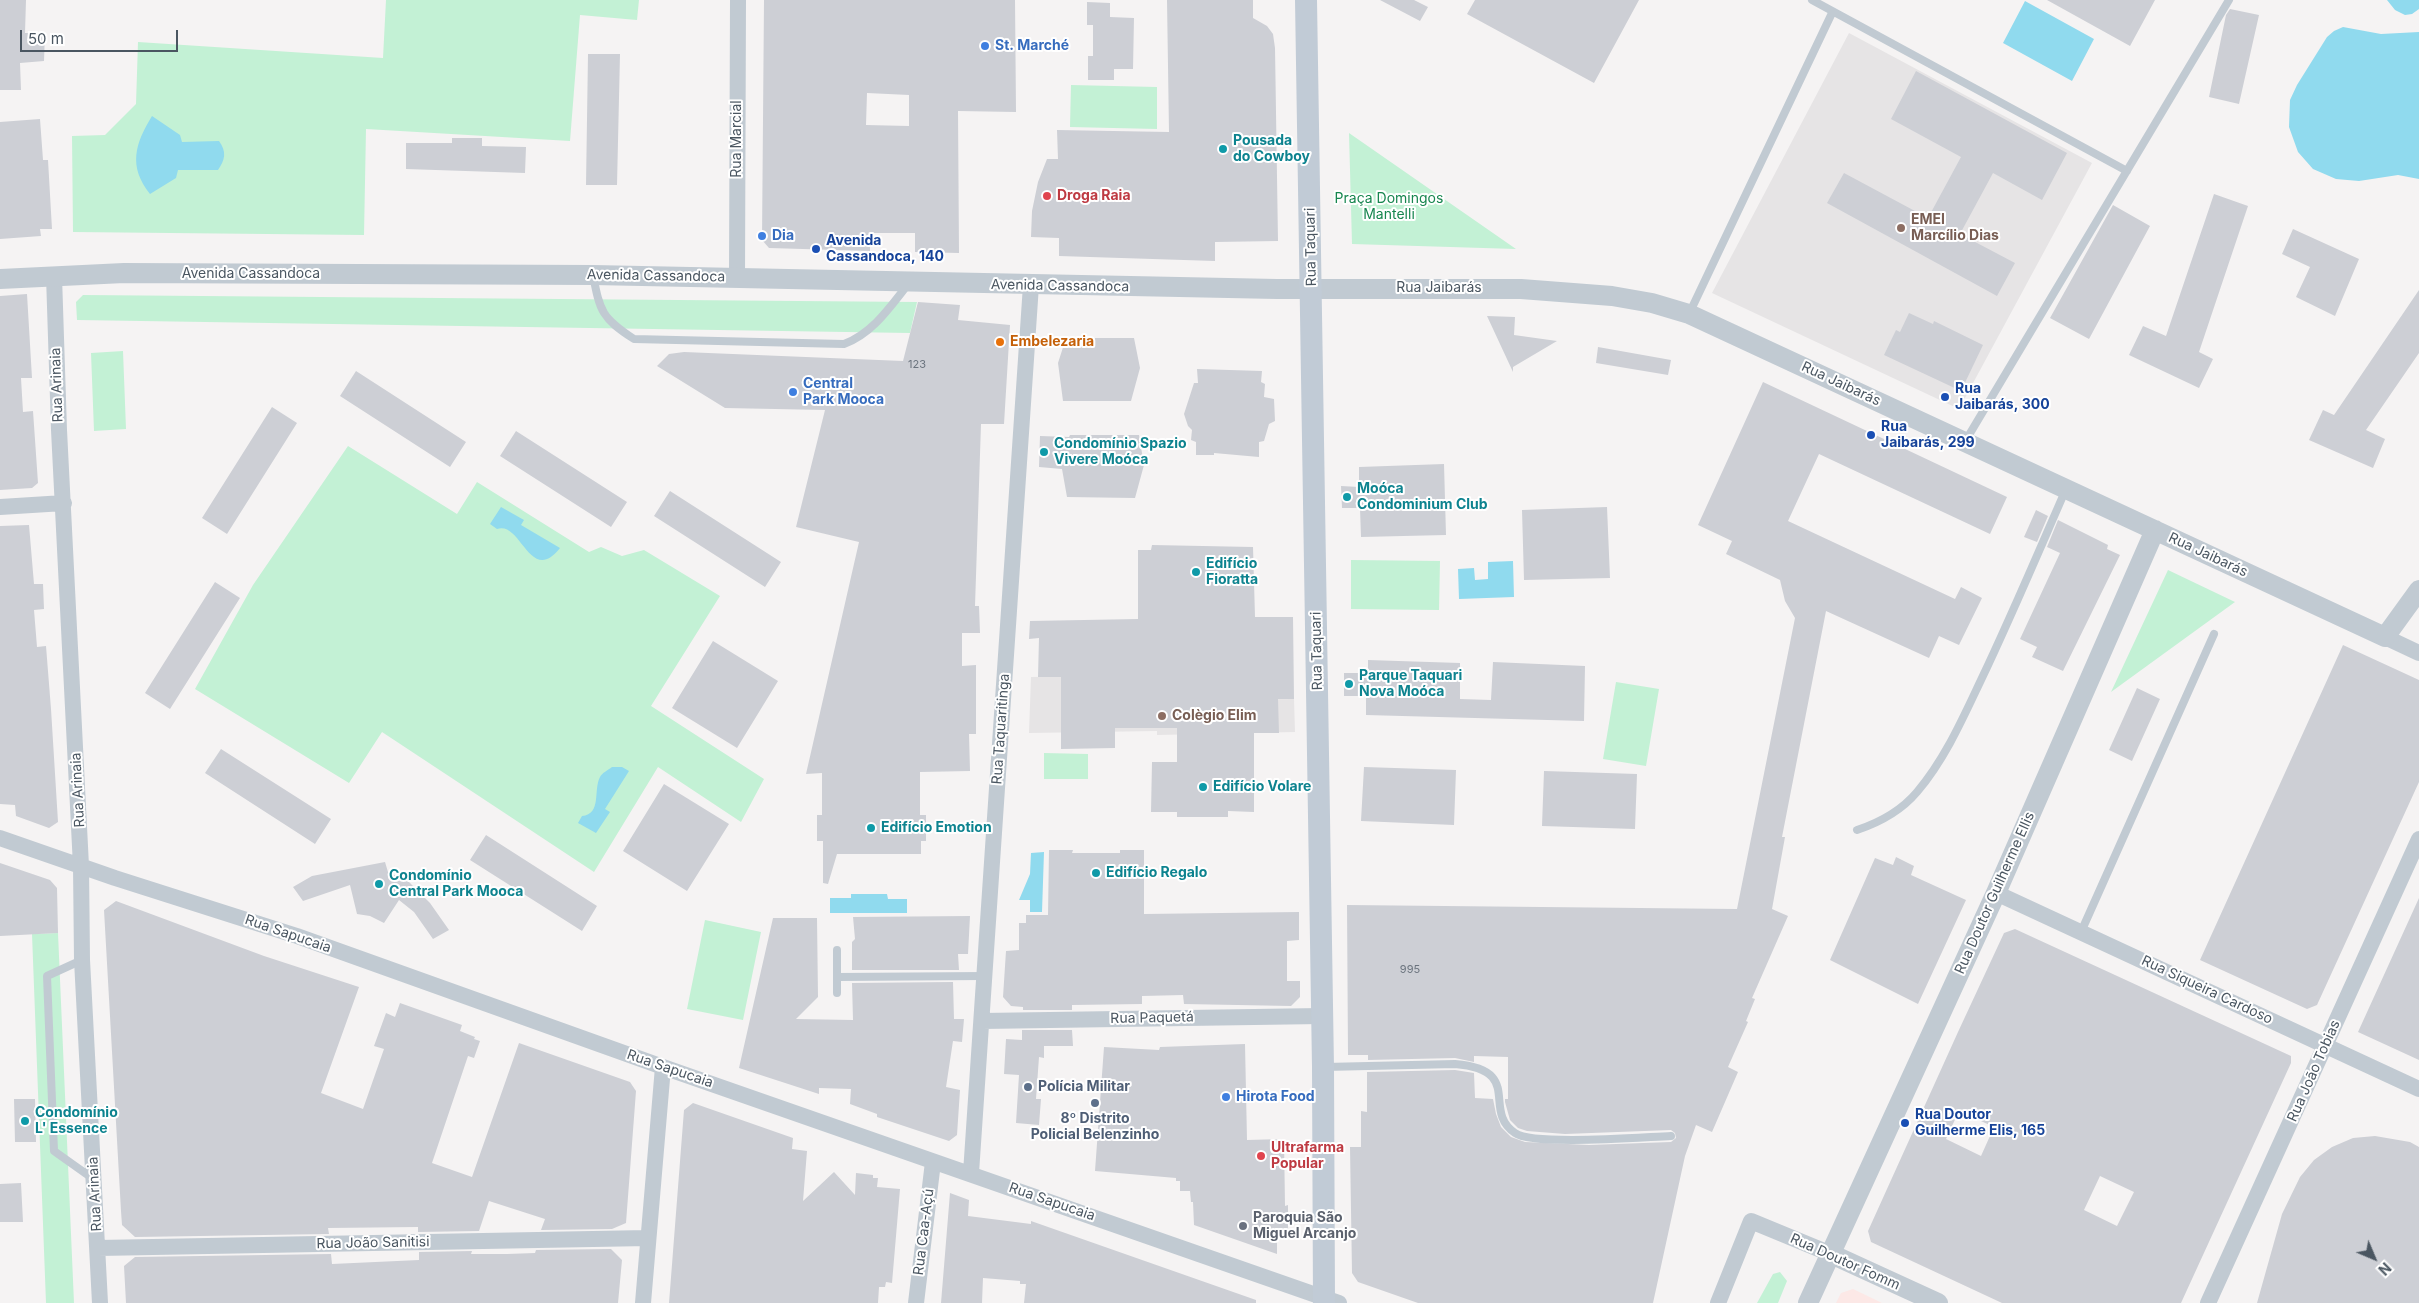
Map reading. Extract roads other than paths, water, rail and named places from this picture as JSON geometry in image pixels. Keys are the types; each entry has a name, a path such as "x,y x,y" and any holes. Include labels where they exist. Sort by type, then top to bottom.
{"main road":[{"name":"Rua Taquari","path":"1306,0 1322,1016 1329,1301"}],"street":[{"name":"Rua Marcial","path":"737,277 738,0"},
{"name":"Avenida Cassandoca","path":"0,279 124,274 593,275 1311,290"},
{"name":"Rua Arinaia","path":"54,276 59,430 81,866 82,960 100,1303"},
{"name":"Rua Taquaritinga","path":"971,1174 1030,285"},
{"name":"Rua Jaibarás","path":"1311,290 1521,289 1612,296 1652,303 1689,314 2419,653"},
{"path":"0,507 64,503"},
{"name":"Rua Doutor Guilherme Ellis","path":"1808,1303 1996,893 2155,530"},
{"path":"2385,637 2417,598"},
{"name":"Rua Sapucaia","path":"0,838 297,936 1329,1301"},
{"name":"Rua João Tobias","path":"2208,1303 2419,839"},
{"name":"Rua Siqueira Cardoso","path":"1996,893 2419,1089"},
{"name":"Rua Paquetá","path":"982,1021 1322,1016"},
{"path":"643,1303 663,1067"},
{"name":"Rua Caa-Açú","path":"916,1303 933,1162"},
{"name":"Rua Doutor Fomm","path":"1718,1303 1751,1221 1831,1254 1938,1303"},
{"name":"Rua João Sanitisi","path":"98,1248 648,1238"}],"lane":[{"path":"1812,0 1832,13 2127,171"},
{"path":"1965,442 2229,0"},
{"path":"1689,314 1832,13"},
{"path":"593,275 601,310 611,324 634,339 844,344 856,339 877,322 909,282"},
{"path":"1857,830 1876,824 1896,812 1917,792 1936,766 1956,732 1987,668 2066,489"},
{"path":"2081,932 2214,634"},
{"path":"837,950 837,993"},
{"path":"82,960 47,976 54,1151 94,1180"},
{"path":"837,977 985,976"},
{"path":"1323,1067 1473,1065 1485,1070 1494,1078 1502,1114 1507,1125 1515,1133 1544,1138 1671,1136"}],"water":[{"path":"2387,0 2419,0 2419,9 2412,14 2405,15 2395,10"},
{"path":"2025,1 2094,39 2072,81 2003,43"},
{"path":"2343,27 2381,34 2419,32 2419,179 2398,175 2359,181 2336,179 2313,169 2298,152 2289,127 2290,100 2297,85 2327,37"},
{"path":"152,116 180,135 182,142 219,141 224,156 218,170 178,170 176,178 150,194 139,174 136,155 141,136"},
{"path":"501,507 524,520 521,525 560,548 550,558 541,560 533,556 513,534 505,529 497,529 490,524"},
{"path":"1513,561 1514,597 1459,599 1458,569 1474,568 1475,580 1488,579 1488,562"},
{"path":"612,767 622,767 629,771 605,809 610,812 596,833 578,823 582,816 592,811 595,806 600,777"},
{"path":"1044,852 1042,912 1030,912 1030,900 1019,900 1030,874 1031,853"},
{"path":"851,894 887,894 888,899 907,899 907,913 830,913 830,898 851,898"}],"place":[{"name":"St. Marché","path":"985,46"},
{"name":"Pousada do Cowboy","path":"1223,149"},
{"name":"Droga Raia","path":"1047,196"},
{"name":"EMEI Marcílio Dias","path":"1901,228"},
{"name":"Dia","path":"762,236"},
{"name":"Avenida Cassandoca, 140","path":"816,249"},
{"name":"Embelezaria","path":"1000,342"},
{"name":"Central Park Mooca","path":"793,392"},
{"name":"Rua Jaibarás, 300","path":"1945,397"},
{"name":"Rua Jaibarás, 299","path":"1871,435"},
{"name":"Condomínio Spazio Vivere Moóca","path":"1044,452"},
{"name":"Moóca Condominium Club","path":"1347,497"},
{"name":"Edifício Fioratta","path":"1196,572"},
{"name":"Parque Taquari Nova Moóca","path":"1349,684"},
{"name":"Colègio Elim","path":"1162,716"},
{"name":"Edifício Volare","path":"1203,787"},
{"name":"Edifício Emotion","path":"871,828"},
{"name":"Edifício Regalo","path":"1096,873"},
{"name":"Condomínio Central Park Mooca","path":"379,884"},
{"name":"Polícia Militar","path":"1028,1087"},
{"name":"Hirota Food","path":"1226,1097"},
{"name":"8º Distrito Policial Belenzinho","path":"1095,1103"},
{"name":"Condomínio L' Essence","path":"25,1121"},
{"name":"Rua Doutor Guilherme Elis, 165","path":"1905,1123"},
{"name":"Ultrafarma Popular","path":"1261,1156"},
{"name":"Paroquia São Miguel Arcanjo","path":"1243,1226"}],"park label":[{"name":"Praça Domingos Mantelli","path":"1389,207"}]}
